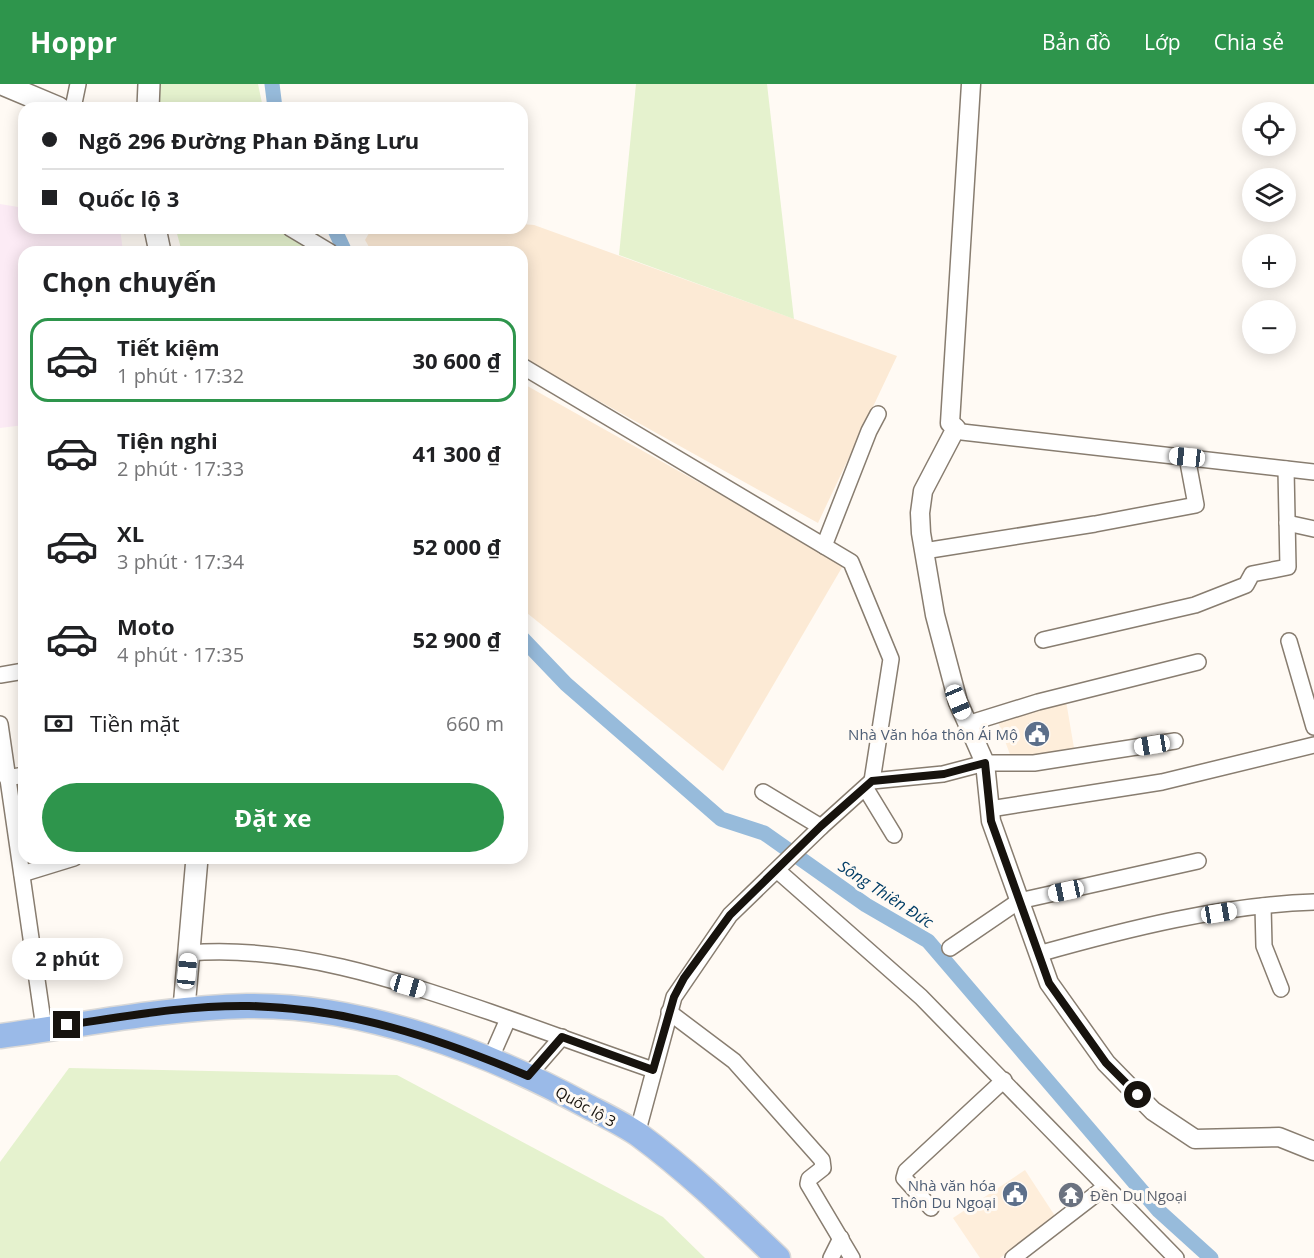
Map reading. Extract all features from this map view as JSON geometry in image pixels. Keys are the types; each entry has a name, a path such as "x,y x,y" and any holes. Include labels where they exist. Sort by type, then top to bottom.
{"highway":[{"name":"Quốc lộ 3","path":"0,1036 184,1008 250,1006 323,1013 388,1024 528,1076 637,1134 706,1189 778,1258"}],"main road":[{"path":"2,84 45,102"},
{"path":"148,102 149,84"},
{"path":"184,1008 196,864"}],"street":[{"path":"74,102 78,84"},
{"path":"971,84 950,423 962,432 1314,472"},
{"path":"300,234 320,246"},
{"path":"528,370 851,562 891,659 869,785 894,835"},
{"path":"824,546 869,431 878,414"},
{"path":"956,428 923,491 920,513 924,550 935,615 958,702 985,763 991,821 1049,983 1106,1063 1153,1111 1195,1139 1279,1137 1314,1151"},
{"path":"924,550 1095,524 1196,504 1187,457"},
{"path":"1043,640 1195,605 1246,585 1252,574 1288,567 1287,469"},
{"path":"1287,523 1314,529"},
{"path":"1289,641 1314,727"},
{"path":"967,724 1038,702 1198,662"},
{"path":"0,675 18,672"},
{"path":"0,724 7,778 7,827 18,861"},
{"path":"637,1134 669,1012 684,978 730,915 779,871 819,829 869,785 944,774 985,763 1034,763 1175,741"},
{"path":"990,809 1162,782 1314,745"},
{"path":"7,778 18,776"},
{"path":"763,792 819,829"},
{"path":"950,948 1019,901 1198,861"},
{"path":"19,864 44,1028"},
{"path":"22,874 54,864"},
{"path":"779,871 885,963 1004,1080 1176,1258"},
{"path":"1038,954 1090,939 1263,906 1314,902"},
{"path":"1263,906 1264,946 1281,989"},
{"path":"189,953 221,950 255,952 339,966 431,992 653,1070"},
{"path":"669,1012 734,1060 822,1160 823,1168 809,1179 808,1184 852,1258"},
{"path":"490,1060 508,1019"},
{"path":"528,1076 562,1037"},
{"path":"931,1208 903,1178 906,1170 1004,1080"},
{"path":"1013,1258 1105,1187"},
{"path":"831,1258 841,1238"}],"shaded area":[{"path":"0,204 18,207 18,234 121,234 122,246 18,246 18,426 0,428"},
{"path":"528,224 534,225 897,356 818,523 528,361 528,246 368,246 365,240 368,234 528,234"},
{"path":"528,386 844,564 723,771 528,614"},
{"name":"Nhà Văn hóa thôn Ái Mộ","path":"1066,701 1074,748 1012,760 997,719"},
{"name":"Nhà văn hóa Thôn Du Ngoại","path":"1025,1170 1057,1219 1000,1258 980,1258 953,1218"}],"green space":[{"path":"156,84 258,84 262,102 155,102"},
{"path":"636,84 767,84 794,319 619,255"},
{"path":"177,234 319,234 326,246 180,246"},
{"path":"69,1068 397,1075 663,1217 705,1258 0,1258 0,1162"}],"waterway":[{"name":"Sông Thiên Đức","path":"272,84 274,102"},
{"name":"Sông Thiên Đức","path":"337,234 342,246"},
{"name":"Sông Thiên Đức","path":"528,644 566,684 721,819 764,833 866,905 928,941 1159,1211 1211,1258"}],"place":[{"name":"Nhà Văn hóa thôn Ái Mộ","path":"1037,734"},
{"name":"Nhà văn hóa Thôn Du Ngoại","path":"1015,1194"},
{"name":"Đền Du Ngoại","path":"1071,1195"}],"route":[{"path":"67,1025 184,1008 250,1006 323,1013 388,1024 468,1051 528,1076 562,1037 653,1070 674,997 684,978 730,915 778,871 821,826 866,789 872,781 944,774 985,763 991,821 1049,983 1106,1063 1138,1095"}]}
